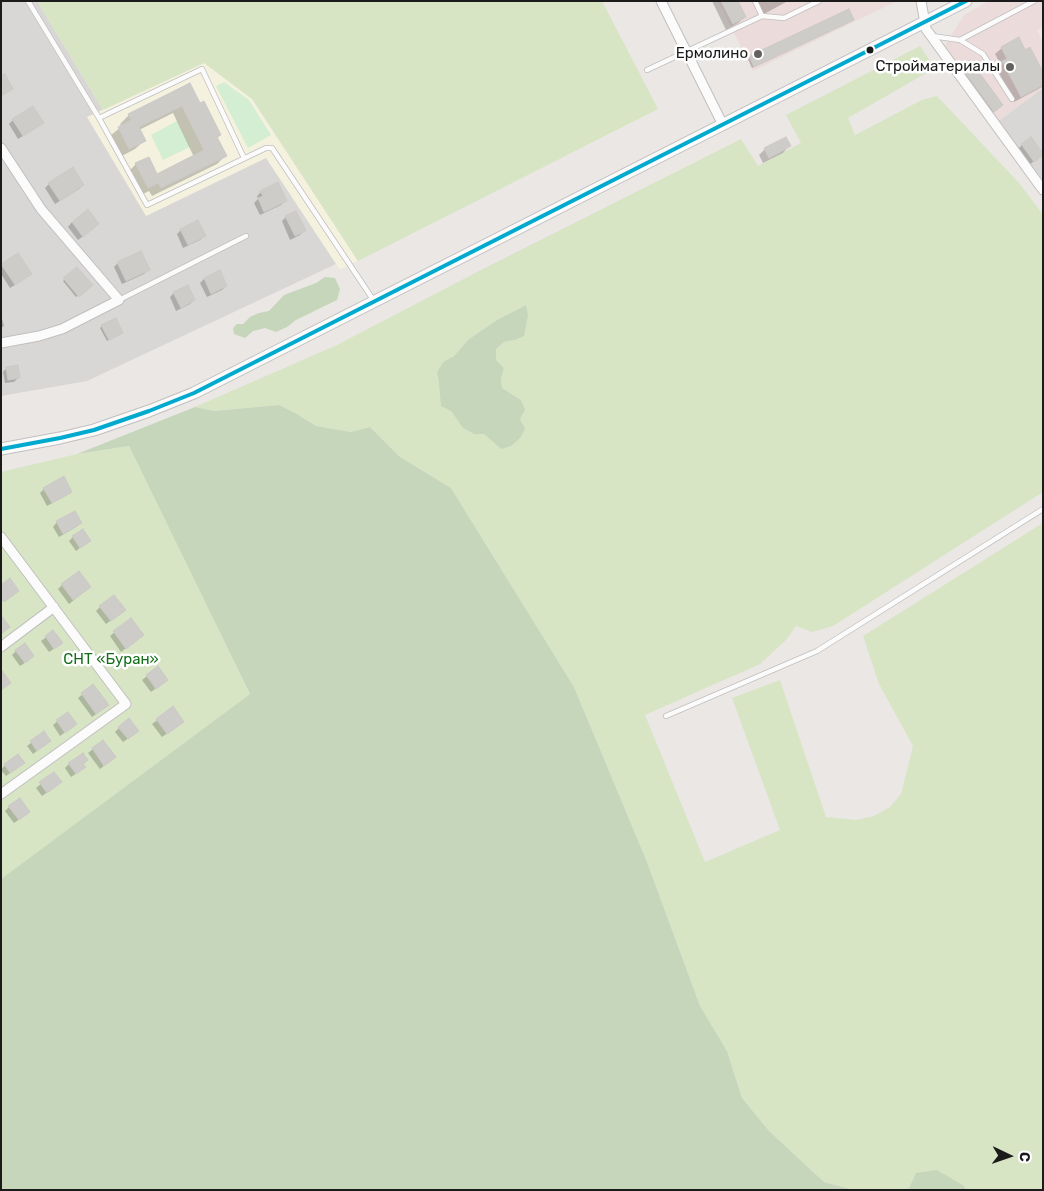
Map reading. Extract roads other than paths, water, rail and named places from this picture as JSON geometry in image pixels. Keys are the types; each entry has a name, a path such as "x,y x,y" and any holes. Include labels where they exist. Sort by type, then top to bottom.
{"street":[{"path":"661,1 723,124"},
{"path":"921,1 926,29 930,36 1043,190"},
{"path":"1,449 94,430 149,411 201,389 966,1"},
{"path":"1,148 41,209 119,300 62,329 40,336 1,343"},
{"path":"1,538 126,704 1,794"},
{"path":"1,647 54,607"}],"lane":[{"path":"28,1 99,118 147,205 244,158 269,147 272,148 374,302"},
{"path":"754,1 762,16"},
{"path":"647,70 762,16 784,18 819,1"},
{"path":"960,40 1034,1"},
{"path":"930,36 960,40 983,54 1012,98"},
{"path":"99,118 202,69 244,158"},
{"path":"119,300 246,236"},
{"path":"666,716 817,651 1043,509"}],"place":[{"name":"Ермолино","path":"758,54"},
{"name":"Стройматериалы","path":"1010,67"}],"park label":[{"name":"СНТ «Буран»","path":"111,660"}]}
